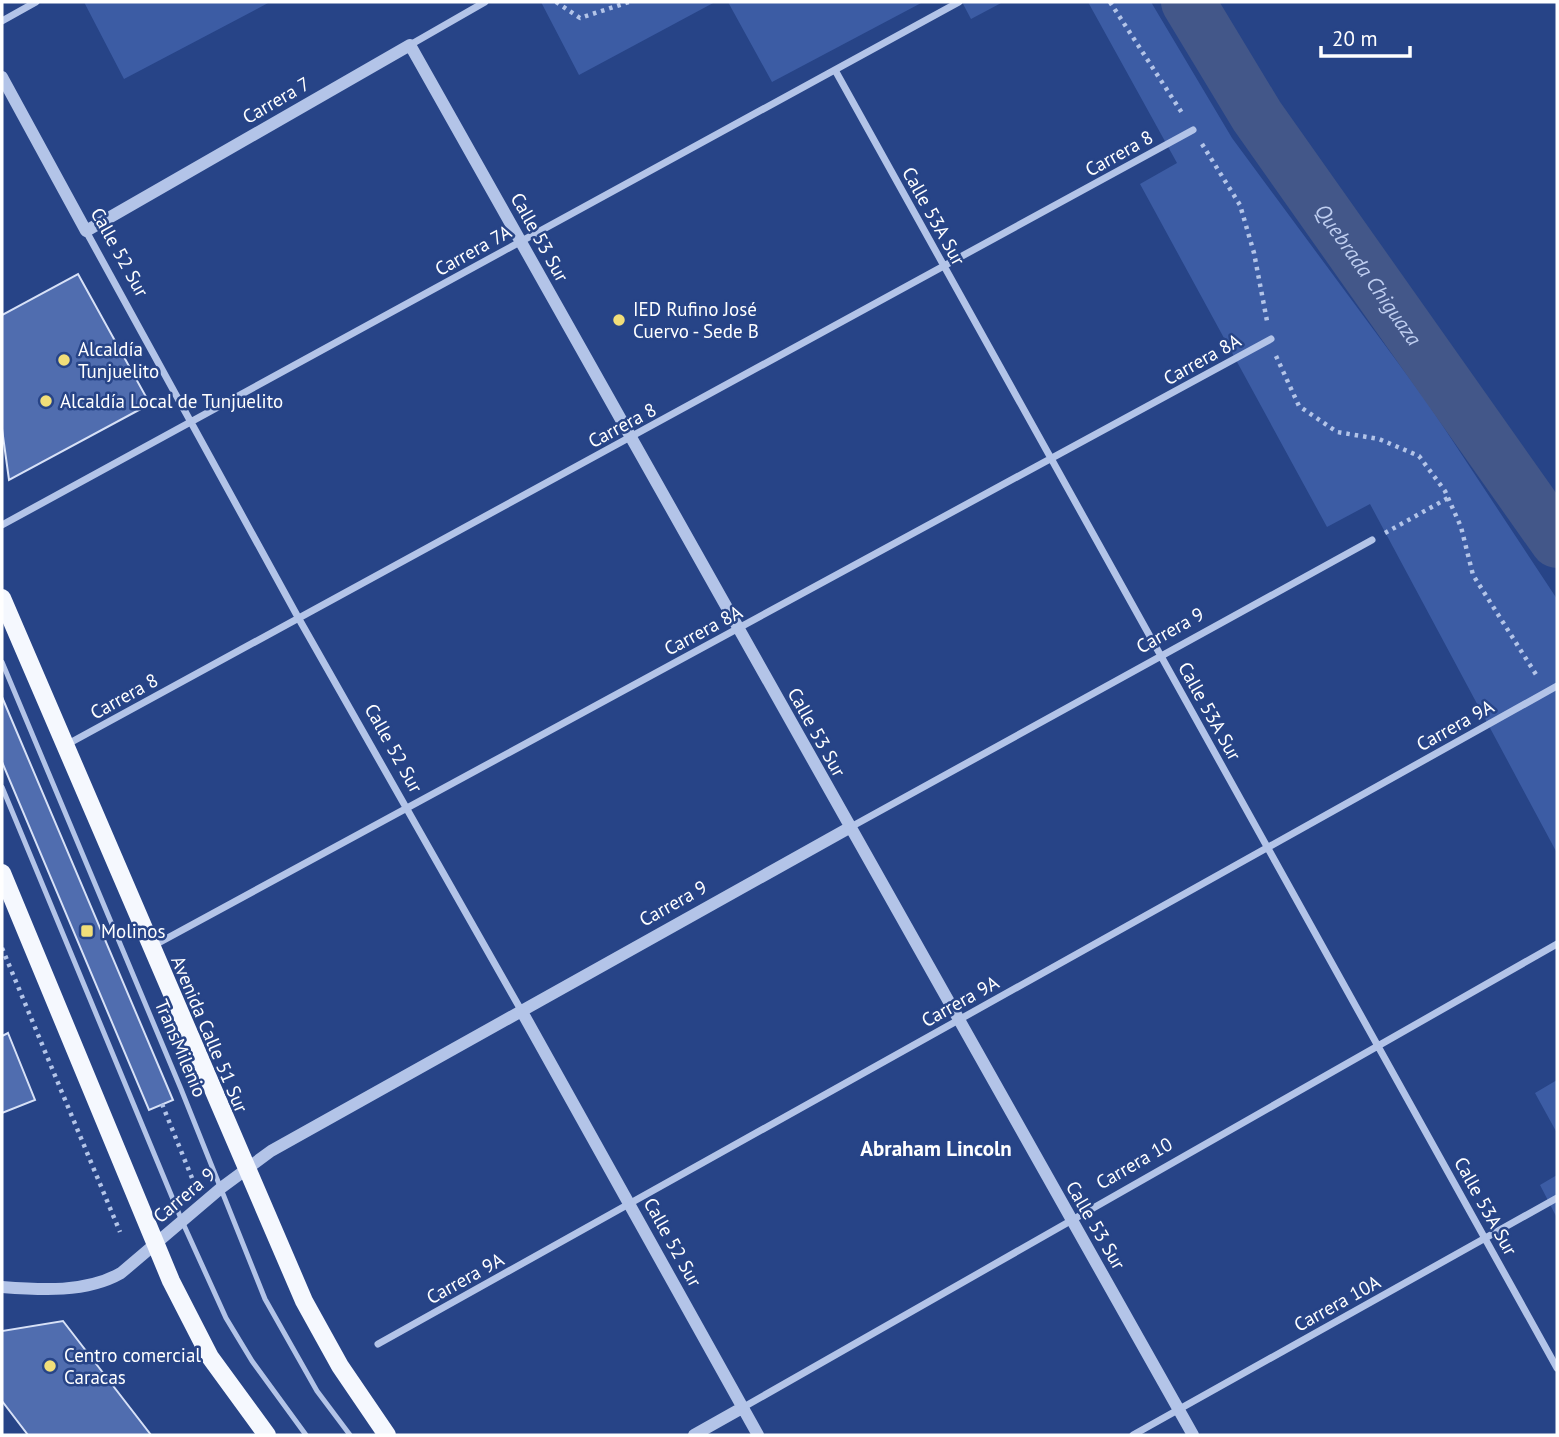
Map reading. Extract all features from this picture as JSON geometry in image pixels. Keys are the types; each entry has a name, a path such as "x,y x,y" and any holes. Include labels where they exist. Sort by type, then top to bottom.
{"main road":[{"name":"Avenida Calle 51 Sur","path":"2,598 246,1170 320,1334 387,1435"},
{"path":"2,873 176,1293 210,1357 267,1435"}],"street":[{"path":"2,21 36,2"},
{"name":"Carrera 7","path":"86,231 485,2"},
{"name":"Carrera 7A","path":"2,525 959,2"},
{"name":"Calle 53 Sur","path":"410,45 1193,1435"},
{"name":"Calle 53A Sur","path":"835,70 1557,1368"},
{"name":"Calle 52 Sur","path":"2,78 299,619 758,1435"},
{"name":"Carrera 8","path":"65,746 945,268 1193,130"},
{"name":"Carrera 8A","path":"150,947 1271,339"},
{"name":"Carrera 9","path":"2,1287 73,1288 107,1281 221,1188 279,1147 521,1010 1372,540"},
{"name":"Carrera 9A","path":"378,1344 1557,686"},
{"name":"Carrera 10","path":"694,1435 1557,944"},
{"name":"Carrera 10A","path":"1133,1435 1557,1198"}],"lane":[{"name":"TransMilenio","path":"2,662 271,1310 317,1391 350,1435"},
{"path":"2,787 182,1221 226,1318 252,1361 306,1435"}],"path":[{"path":"556,2 580,18 629,2"},
{"path":"1110,2 1240,205 1271,339 1299,406 1337,432 1379,439 1419,456 1448,498 1461,527 1473,576 1547,692"},
{"path":"1372,540 1448,498"},
{"path":"2,948 120,1232"},
{"path":"162,1104 192,1178"},
{"path":"182,1186 202,1171"}],"shaded area":[{"path":"84,2 270,2 124,79"},
{"path":"541,2 715,2 579,75"},
{"path":"728,2 923,2 772,82"},
{"path":"962,2 1003,2 971,19"},
{"path":"1088,2 1151,2 1232,138 1427,402 1557,599 1557,853 1370,504 1327,527 1140,184 1177,163"},
{"path":"1557,1080 1557,1133 1535,1093"},
{"path":"1557,1175 1557,1218 1540,1185"}],"building":[{"name":"Alcaldía Tunjuelito","path":"78,274 150,404 9,480 2,429 2,315"},
{"name":"Molinos","path":"2,697 173,1100 149,1110 2,762"},
{"path":"8,1033 35,1100 2,1113 2,1036"},
{"name":"Centro comercial Caracas","path":"63,1321 151,1435 28,1435 2,1401 2,1331"}],"waterway":[{"name":"Quebrada Chiguaza","path":"1188,2 1257,116 1557,541"}],"place":[{"name":"IED Rufino José Cuervo - Sede B","path":"619,320"},
{"name":"Alcaldía Tunjuelito","path":"64,360"},
{"name":"Alcaldía Local de Tunjuelito","path":"46,401"},
{"name":"Molinos","path":"87,931"},
{"name":"Centro comercial Caracas","path":"50,1366"}],"district":[{"name":"Abraham Lincoln","path":"936,1148"}]}
